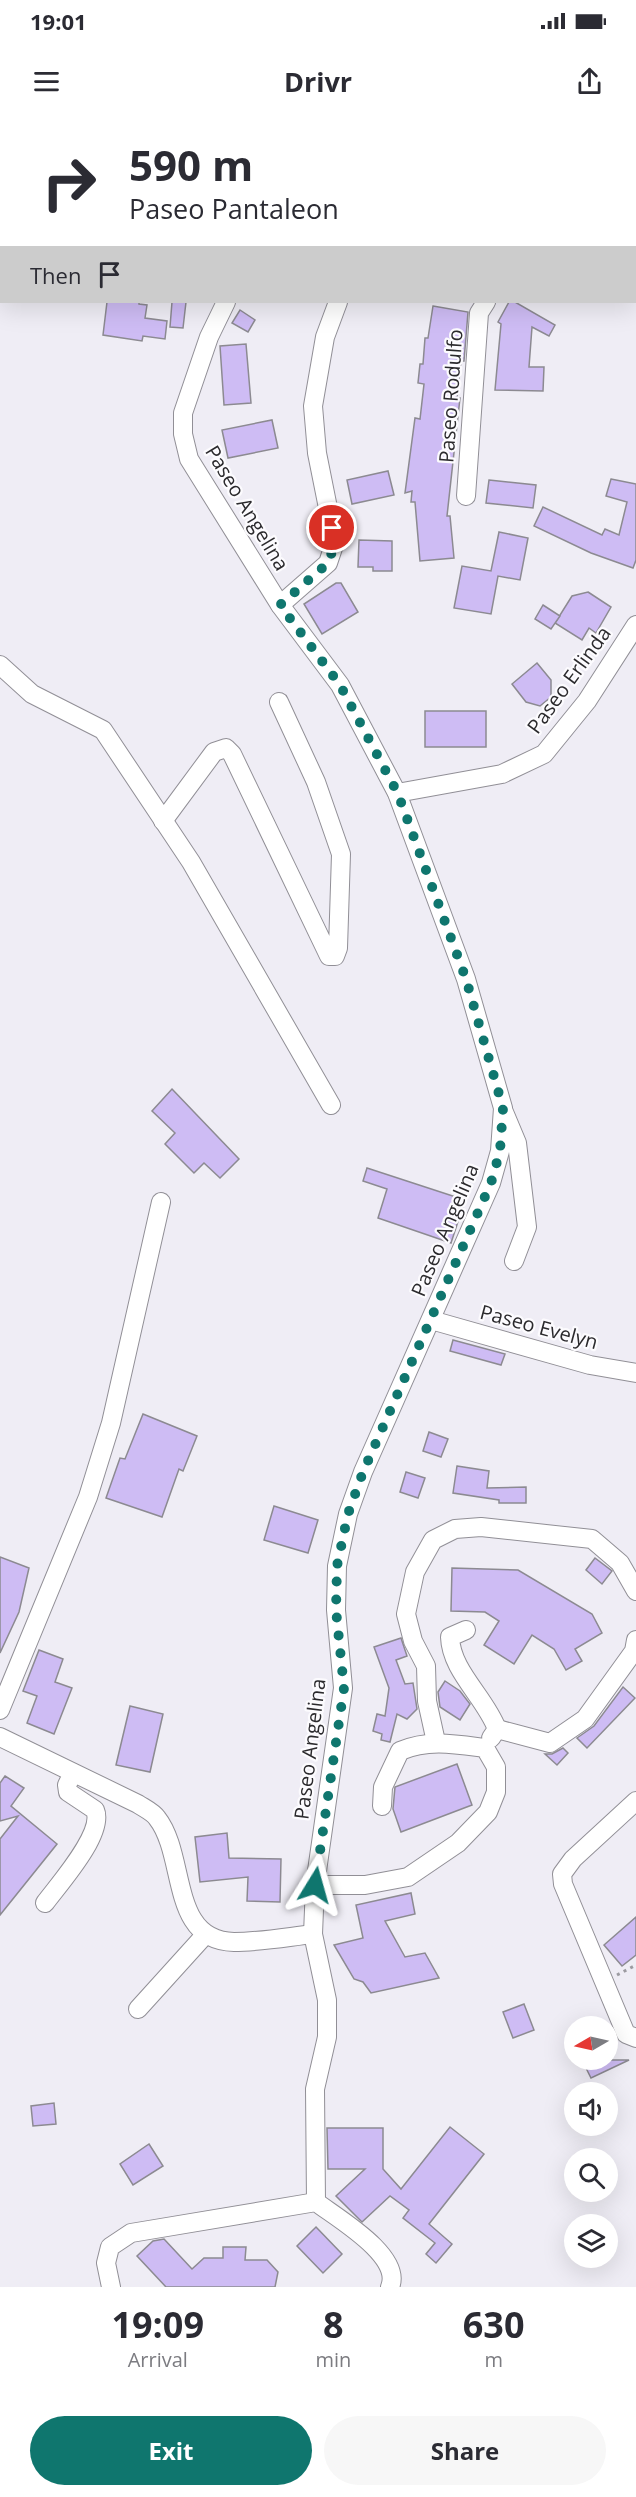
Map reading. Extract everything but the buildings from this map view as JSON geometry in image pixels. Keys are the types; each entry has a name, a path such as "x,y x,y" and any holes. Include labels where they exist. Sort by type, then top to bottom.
{"street":[{"name":"Paseo Angelina","path":"226,303 209,337 183,413 183,434 189,459 280,605 340,685 398,794 466,979 503,1108 500,1151 491,1183 363,1472 348,1514 337,1566 336,1610 344,1688 315,1885 313,1934 327,2000 327,2037 315,2089 316,2202"},
{"path":"280,605 328,563 333,549 332,528 317,453 313,406 326,337 338,303"},
{"name":"Paseo Rodulfo","path":"466,496 479,314 485,303"},
{"name":"Paseo Erlinda","path":"398,794 502,774 544,754 587,701 636,625"},
{"path":"0,665 32,694 103,730 190,862 331,1105"},
{"path":"163,821 214,752 226,748 232,754 329,956 335,956 338,948 341,854 320,791 279,702"},
{"path":"503,1108 517,1143 526,1227 514,1261"},
{"path":"0,1710 91,1487 111,1423 161,1202"},
{"name":"Paseo Evelyn","path":"431,1320 590,1365 636,1373"},
{"path":"436,1742 427,1701 426,1666 413,1641 406,1614 416,1572 433,1540 455,1529 481,1527 592,1539 621,1563 636,1591"},
{"path":"466,1630 450,1637 450,1648 456,1662 490,1712 497,1729"},
{"path":"497,1729 550,1743 585,1719 634,1651 636,1640"},
{"path":"485,1748 497,1729"},
{"path":"0,1737 138,1804 156,1817 178,1870 191,1921 205,1935 232,1942 313,1934"},
{"path":"382,1806 383,1787 400,1751 436,1742 485,1748"},
{"path":"315,1885 365,1885 408,1877 458,1843 488,1812 496,1792 496,1767 485,1748"},
{"path":"45,1903 92,1837 98,1822 95,1810 68,1792 67,1785 73,1773"},
{"path":"636,1801 573,1859 562,1874 563,1884 626,2034 636,2038"},
{"path":"138,2009 205,1935"},
{"path":"111,2287 106,2263 110,2247 131,2233 316,2202 373,2244 391,2270 393,2281 390,2287"}],"route":[{"path":"315,1885 344,1688 336,1610 337,1566 348,1514 363,1472 491,1183 500,1151 503,1108 488,1049 466,979 398,794 340,685 280,605 328,563 333,549 332,528"}]}
